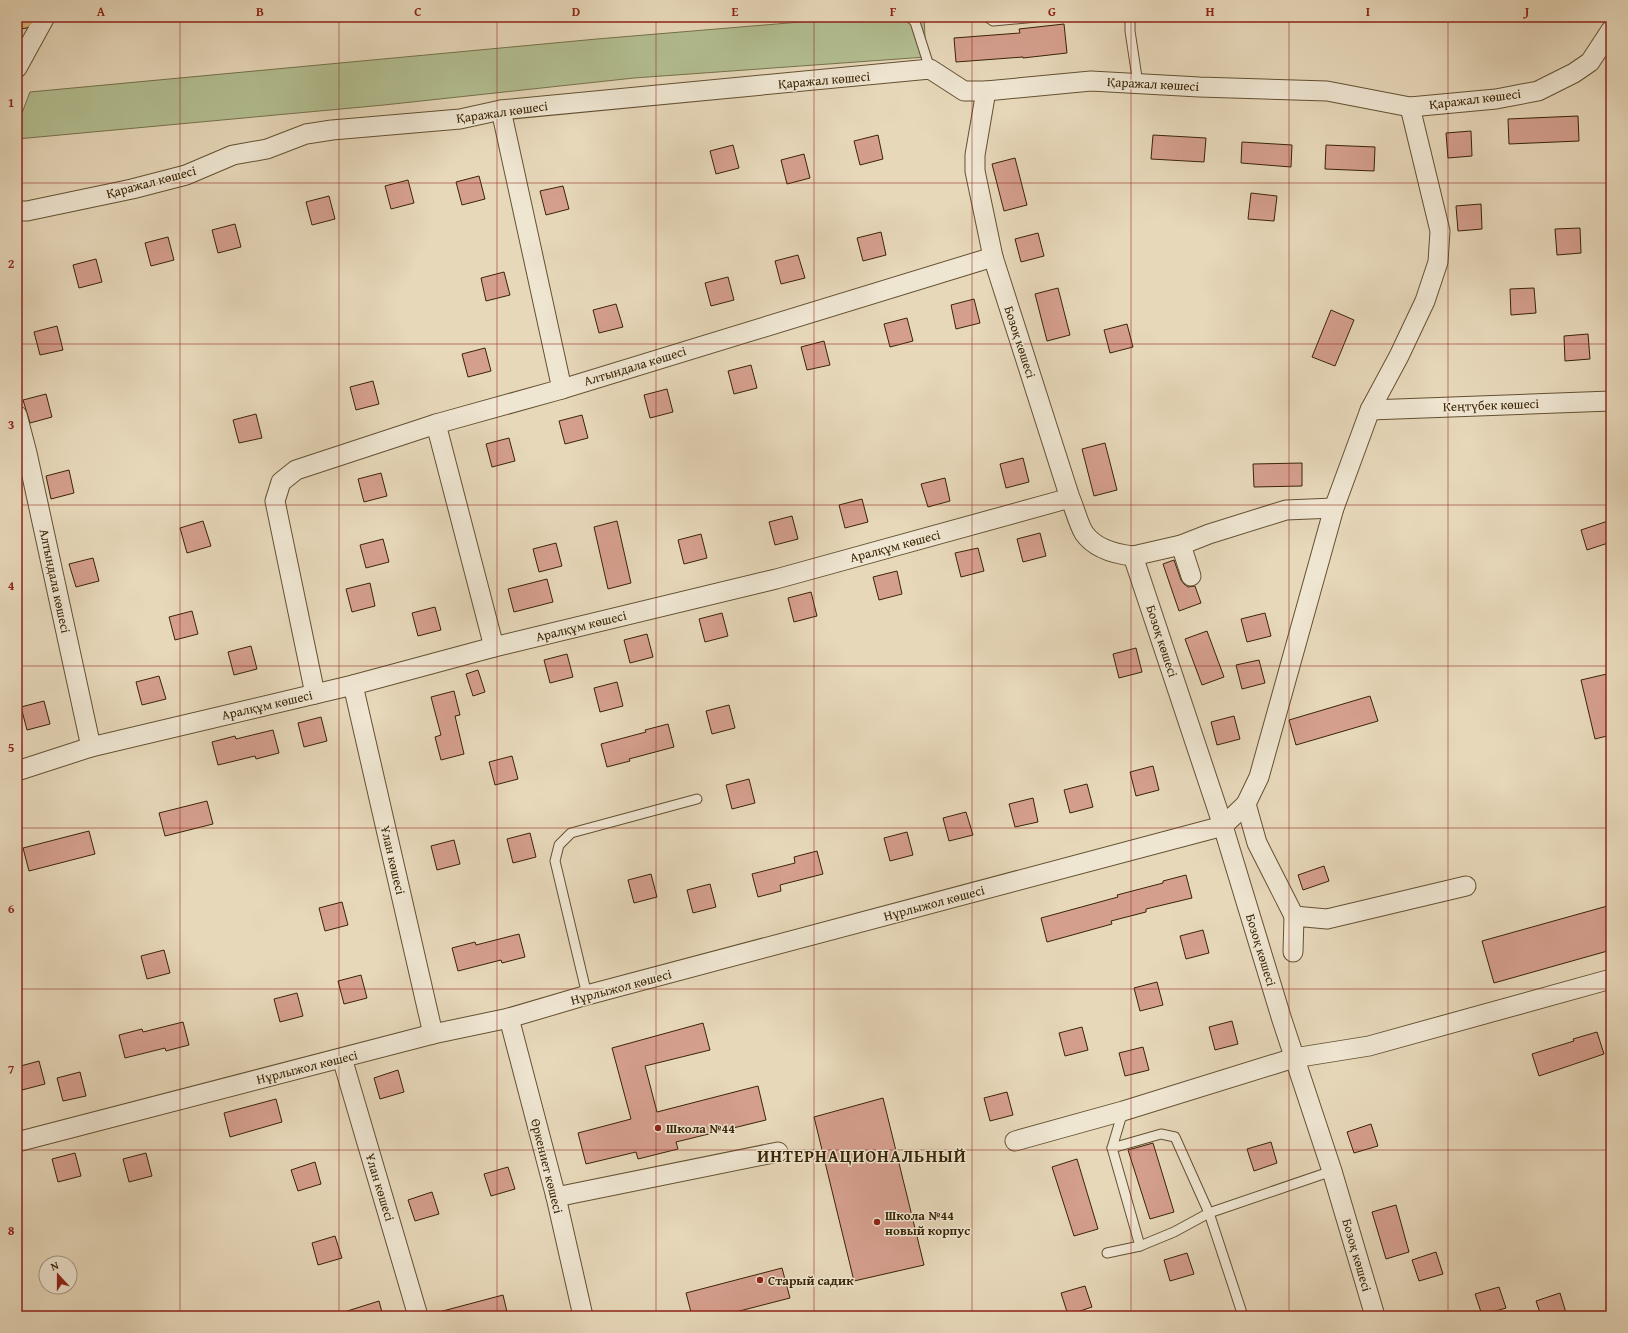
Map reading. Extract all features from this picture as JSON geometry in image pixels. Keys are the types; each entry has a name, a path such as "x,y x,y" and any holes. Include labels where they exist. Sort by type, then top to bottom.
{"main road":[{"path":"17,18 23,17"}],"street":[{"path":"17,68 45,17"},
{"name":"Қаражал көшесі","path":"17,211 27,211 132,189 186,175 233,155 267,149 306,134 332,130 460,119 501,110 930,70 964,90 986,91 1091,81 1198,87 1327,91 1410,107 1496,99 1538,91 1574,74 1590,62 1611,30"},
{"name":"Бозоқ көшесі","path":"986,91 975,154 975,171 993,257 1070,498 1084,533 1101,549 1121,555 1133,556 1223,826 1294,1058 1332,1170 1375,1316"},
{"path":"1223,826 1246,804 1259,777 1334,508 1370,410 1425,301 1438,262 1440,231 1410,107"},
{"path":"501,110 562,389"},
{"name":"Алтындала көшесі","path":"315,694 275,501 281,482 296,470 436,424 562,389 993,257"},
{"name":"Кеңтүбек көшесі","path":"1370,410 1611,401"},
{"name":"Алтындала көшесі","path":"17,415 22,454 91,747"},
{"path":"436,424 494,647"},
{"name":"Аралқұм көшесі","path":"17,772 91,747 353,685 494,647 776,578 1070,498"},
{"path":"1133,556 1181,545 1209,534 1286,510 1334,508"},
{"path":"1181,545 1191,576"},
{"name":"Ұлан көшесі","path":"353,685 434,1034"},
{"path":"1246,804 1257,843 1294,916 1293,952"},
{"name":"Нұрлыжол көшесі","path":"17,1142 434,1034 509,1018 588,995 1223,826"},
{"path":"1294,916 1327,919 1466,886"},
{"path":"1015,1141 1123,1111 1294,1058 1369,1046 1611,979"},
{"name":"Өркениет көшесі","path":"509,1018 556,1197 583,1316"},
{"name":"Ұлан көшесі","path":"342,1058 418,1316"},
{"path":"556,1197 778,1152"}],"lane":[{"path":"910,17 915,22 930,70"},
{"path":"987,17 993,21 1037,17"},
{"path":"1130,17 1130,31 1138,84"},
{"path":"588,995 555,861 559,845 572,833 697,799"},
{"path":"1123,1111 1112,1148 1140,1246"},
{"path":"1112,1148 1161,1134 1175,1137 1209,1213 1243,1316"},
{"path":"1107,1254 1140,1246 1174,1232 1209,1213 1332,1170"}],"green space":[{"path":"860,17 924,17 926,57 634,78 384,105 17,139 17,126 30,92 597,39"}],"building":[{"path":"1064,24 1067,53 1023,58 956,62 954,38 1020,33 1019,29"},
{"path":"1578,116 1579,141 1509,144 1508,119"},
{"path":"1471,131 1472,156 1448,158 1446,133"},
{"path":"878,135 883,159 860,165 854,141"},
{"path":"1153,135 1206,138 1204,162 1151,159"},
{"path":"1242,142 1292,145 1291,167 1241,163"},
{"path":"733,145 739,168 716,174 710,151"},
{"path":"1326,145 1375,147 1374,171 1325,169"},
{"path":"804,154 810,178 787,184 781,160"},
{"path":"1015,158 1027,205 1004,211 992,164"},
{"path":"479,176 485,199 462,205 456,182"},
{"path":"408,180 414,203 391,209 385,186"},
{"path":"563,186 569,209 546,215 540,191"},
{"path":"1251,193 1277,196 1274,221 1248,219"},
{"path":"329,196 335,219 312,225 306,202"},
{"path":"1481,204 1482,229 1458,231 1456,206"},
{"path":"235,224 241,247 218,253 212,230"},
{"path":"1580,228 1581,253 1557,255 1555,229"},
{"path":"881,232 886,255 863,261 857,238"},
{"path":"1038,233 1044,256 1021,262 1015,239"},
{"path":"168,237 174,260 151,266 145,243"},
{"path":"798,255 805,278 781,284 775,261"},
{"path":"96,259 102,282 79,288 73,265"},
{"path":"504,272 510,295 486,301 481,278"},
{"path":"728,277 734,300 711,306 705,283"},
{"path":"1058,288 1070,335 1047,341 1035,294"},
{"path":"1534,288 1536,313 1511,315 1510,289"},
{"path":"974,299 980,323 956,329 951,305"},
{"path":"616,304 623,327 599,333 593,310"},
{"path":"1331,310 1354,320 1335,366 1312,357"},
{"path":"907,318 913,341 890,347 884,324"},
{"path":"1127,324 1133,347 1110,353 1104,330"},
{"path":"57,326 63,350 40,355 34,332"},
{"path":"1588,334 1590,359 1565,361 1564,336"},
{"path":"824,341 830,365 807,370 801,347"},
{"path":"485,348 491,371 468,377 462,354"},
{"path":"751,365 757,388 734,394 728,371"},
{"path":"373,381 379,404 356,410 350,387"},
{"path":"667,389 673,412 650,418 644,395"},
{"path":"46,394 52,417 30,423 23,400"},
{"path":"256,414 262,438 239,443 233,420"},
{"path":"582,415 588,438 565,444 559,421"},
{"path":"509,438 515,461 492,467 486,444"},
{"path":"1105,443 1117,490 1094,496 1082,449"},
{"path":"1023,458 1029,482 1006,488 1000,464"},
{"path":"1302,463 1302,486 1254,487 1253,464"},
{"path":"69,470 74,493 51,499 46,476"},
{"path":"381,473 387,496 364,502 358,479"},
{"path":"945,478 950,501 928,507 921,484"},
{"path":"862,499 868,522 845,528 839,505"},
{"path":"792,516 798,539 775,545 769,522"},
{"path":"1611,520 1611,542 1587,550 1581,530"},
{"path":"203,521 211,546 187,553 180,528"},
{"path":"617,521 631,583 608,589 594,527"},
{"path":"1040,533 1046,556 1023,562 1017,539"},
{"path":"701,534 707,558 684,564 678,540"},
{"path":"383,539 389,562 366,568 360,545"},
{"path":"556,543 562,566 539,572 533,549"},
{"path":"978,548 984,571 961,577 955,553"},
{"path":"93,558 99,581 76,587 69,564"},
{"path":"1174,560 1181,580 1188,587 1195,586 1201,603 1179,611 1163,564"},
{"path":"897,571 902,594 879,600 873,577"},
{"path":"547,579 553,602 514,612 508,589"},
{"path":"370,583 375,606 352,612 346,589"},
{"path":"811,592 817,616 794,622 788,598"},
{"path":"435,607 441,630 418,636 412,613"},
{"path":"192,611 198,634 175,640 169,617"},
{"path":"722,613 728,636 705,642 699,619"},
{"path":"1265,613 1271,636 1247,642 1241,619"},
{"path":"1207,631 1224,677 1202,685 1185,639"},
{"path":"647,634 653,657 630,663 624,640"},
{"path":"251,646 257,669 234,675 228,652"},
{"path":"1136,648 1142,672 1119,678 1113,654"},
{"path":"567,654 573,677 550,683 544,660"},
{"path":"1259,660 1265,683 1242,689 1236,665"},
{"path":"478,670 485,692 473,696 466,674"},
{"path":"1611,673 1611,735 1595,739 1581,680"},
{"path":"159,676 166,699 142,705 136,682"},
{"path":"617,682 623,706 600,712 594,688"},
{"path":"454,691 460,715 455,716 464,754 441,760 435,737 441,735 431,697"},
{"path":"1370,696 1378,721 1296,745 1289,720"},
{"path":"44,701 50,724 27,730 21,707"},
{"path":"729,705 735,728 712,734 706,711"},
{"path":"1234,716 1240,739 1217,745 1211,722"},
{"path":"321,717 327,741 304,747 298,723"},
{"path":"668,724 674,747 629,759 630,761 607,767 601,744 646,732 645,730"},
{"path":"273,730 279,753 256,759 255,756 218,765 212,742 235,736 236,739"},
{"path":"512,756 518,779 495,785 489,762"},
{"path":"1153,766 1159,790 1136,796 1130,772"},
{"path":"749,779 755,803 732,809 726,785"},
{"path":"1087,784 1093,807 1070,813 1064,790"},
{"path":"1033,798 1038,822 1015,827 1009,804"},
{"path":"207,801 213,824 165,836 159,813"},
{"path":"966,812 973,835 949,841 943,818"},
{"path":"89,831 95,854 29,871 23,848"},
{"path":"907,832 913,855 890,861 884,838"},
{"path":"530,833 536,857 513,863 507,839"},
{"path":"454,840 460,864 437,870 431,846"},
{"path":"817,851 823,874 780,885 781,891 758,897 752,874 795,863 794,857"},
{"path":"1324,866 1329,881 1303,890 1298,875"},
{"path":"651,874 657,897 634,903 628,880"},
{"path":"1186,875 1192,898 1146,909 1146,912 1111,921 1112,924 1047,942 1041,918 1118,897 1117,895 1163,883 1163,881"},
{"path":"710,884 716,907 693,913 687,890"},
{"path":"342,902 348,925 325,931 319,908"},
{"path":"1611,905 1611,950 1494,983 1482,941"},
{"path":"1203,930 1209,953 1186,959 1180,936"},
{"path":"519,934 525,957 502,963 501,960 458,971 452,948 475,942 476,945"},
{"path":"164,950 170,973 147,979 141,956"},
{"path":"361,975 367,998 344,1004 338,981"},
{"path":"1157,982 1163,1005 1140,1011 1134,988"},
{"path":"297,993 303,1016 280,1022 274,999"},
{"path":"1232,1021 1238,1044 1215,1050 1209,1027"},
{"path":"183,1022 189,1045 166,1051 165,1048 125,1058 119,1035 142,1029 143,1032"},
{"path":"703,1023 710,1050 645,1066 657,1112 758,1086 766,1120 676,1142 678,1149 638,1159 636,1152 586,1164 578,1133 631,1119 612,1048"},
{"path":"1082,1027 1088,1050 1065,1056 1059,1033"},
{"path":"1597,1032 1604,1054 1539,1076 1532,1054"},
{"path":"1143,1047 1149,1070 1125,1076 1119,1053"},
{"path":"39,1061 45,1084 22,1090 17,1067"},
{"path":"398,1070 404,1092 380,1099 374,1078"},
{"path":"80,1072 86,1096 63,1101 57,1078"},
{"path":"1007,1092 1013,1115 990,1121 984,1098"},
{"path":"883,1098 924,1265 854,1281 814,1117"},
{"path":"276,1099 282,1122 230,1137 224,1113"},
{"path":"1371,1124 1378,1146 1354,1153 1347,1132"},
{"path":"1271,1142 1277,1163 1254,1171 1247,1149"},
{"path":"1153,1143 1174,1212 1150,1219 1128,1150"},
{"path":"75,1153 81,1176 58,1182 52,1159"},
{"path":"146,1153 152,1176 129,1182 123,1159"},
{"path":"1077,1159 1098,1229 1074,1236 1052,1167"},
{"path":"315,1162 321,1184 298,1191 291,1170"},
{"path":"508,1167 515,1189 491,1196 484,1174"},
{"path":"432,1192 439,1214 415,1221 408,1200"},
{"path":"1396,1205 1409,1252 1386,1259 1372,1212"},
{"path":"335,1236 342,1258 318,1265 312,1243"},
{"path":"1436,1252 1443,1274 1419,1281 1412,1260"},
{"path":"1187,1253 1194,1274 1170,1281 1164,1260"},
{"name":"Старый садик","path":"782,1268 790,1298 720,1316 692,1316 686,1293"},
{"path":"1085,1286 1092,1307 1068,1315 1061,1293"},
{"path":"1499,1287 1506,1308 1482,1315 1475,1294"},
{"path":"1560,1293 1567,1316 1541,1316 1536,1301"},
{"path":"503,1295 508,1316 440,1316 439,1312"},
{"path":"379,1301 383,1316 341,1316 341,1313"}],"place":[{"name":"Школа №44","path":"658,1128"},
{"name":"Школа №44 новый корпус","path":"877,1222"},
{"name":"Старый садик","path":"760,1280"}],"district":[{"name":"ИНТЕРНАЦИОНАЛЬНЫЙ","path":"862,1155"}]}
